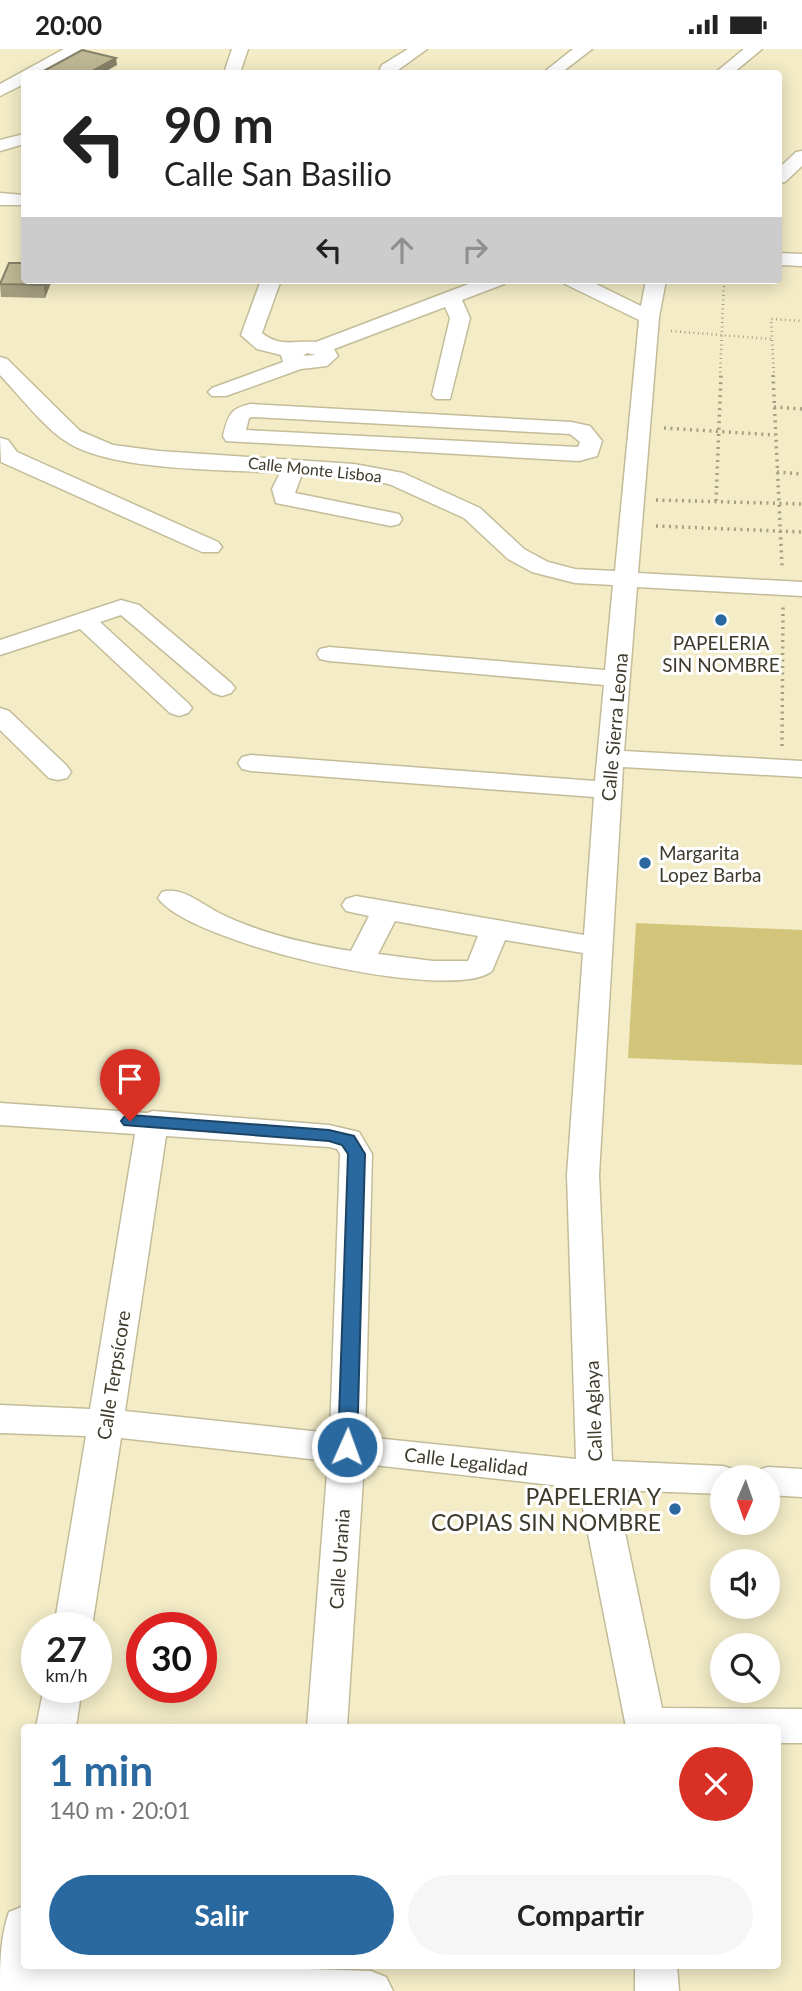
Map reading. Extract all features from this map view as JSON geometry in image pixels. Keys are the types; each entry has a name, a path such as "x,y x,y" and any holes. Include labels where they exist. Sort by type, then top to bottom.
{"street":[{"path":"37,70 76,49"},
{"path":"233,70 240,49"},
{"path":"388,70 390,49"},
{"path":"389,70 419,49"},
{"path":"555,70 584,49"},
{"path":"727,70 754,49"},
{"path":"0,90 21,79"},
{"path":"0,146 21,140"},
{"path":"0,199 21,199"},
{"path":"782,259 802,260"},
{"path":"270,284 251,335 264,345 314,364 326,359 327,353 318,348 486,284"},
{"path":"579,284 649,323"},
{"name":"Calle Sierra Leona","path":"583,1175 610,758 639,427 655,284"},
{"path":"443,395 460,318 451,297"},
{"path":"219,392 296,357"},
{"name":"Calle Monte Lisboa","path":"0,363 72,436 108,451 159,458 295,466 396,478 472,513 516,554 540,568 575,576 792,589"},
{"path":"250,410 410,417 570,428 582,431 591,441 589,451 579,454 239,437 232,433 239,414 250,410"},
{"path":"396,478 401,445 410,417"},
{"path":"0,445 9,457 210,547"},
{"path":"295,466 283,489 284,498 391,519"},
{"path":"0,648 121,607 130,610 222,688"},
{"path":"84,620 179,708"},
{"path":"329,654 617,679"},
{"path":"0,716 58,772"},
{"path":"610,758 792,769"},
{"path":"251,763 608,790"},
{"path":"172,898 205,918 254,939 319,955 411,968 476,969 482,964 494,930"},
{"path":"356,905 598,946"},
{"path":"360,962 386,911"},
{"path":"0,1114 153,1122"},
{"name":"Calle Urania","path":"153,1122 329,1136 348,1140 356,1154 347,1447 327,1724"},
{"name":"Calle Terpsícore","path":"74,1612 153,1122"},
{"name":"Calle Aglaya","path":"583,1175 595,1475 646,1724"},
{"name":"Calle Legalidad","path":"0,1419 105,1423 595,1475 710,1479"},
{"path":"780,1482 802,1483"},
{"path":"57,1724 61,1703"},
{"path":"781,1726 802,1726"},
{"path":"21,1946 15,1986 309,1977 371,1991"},
{"path":"656,1969 657,1991"}],"path":[{"path":"716,501 724,284"},
{"path":"792,769 792,589 779,532 771,320 802,321"},
{"path":"649,323 722,335 771,339"},
{"path":"774,407 802,409"},
{"path":"639,427 775,435"},
{"path":"777,472 802,474"},
{"path":"633,499 802,503"},
{"path":"631,524 802,533"}],"shaded area":[{"path":"636,923 802,930 802,1065 628,1058"}],"building":[{"path":"82,50 116,58 94,70 45,70"},
{"path":"9,263 21,263 21,284 44,284 44,285 0,284"}],"place":[{"name":"PAPELERIA SIN NOMBRE","path":"721,620"},
{"name":"Margarita Lopez Barba","path":"645,863"},
{"name":"PAPELERIA Y COPIAS SIN NOMBRE","path":"675,1509"}],"route":[{"path":"130,1121 329,1136 348,1140 356,1154 347,1447"}]}
